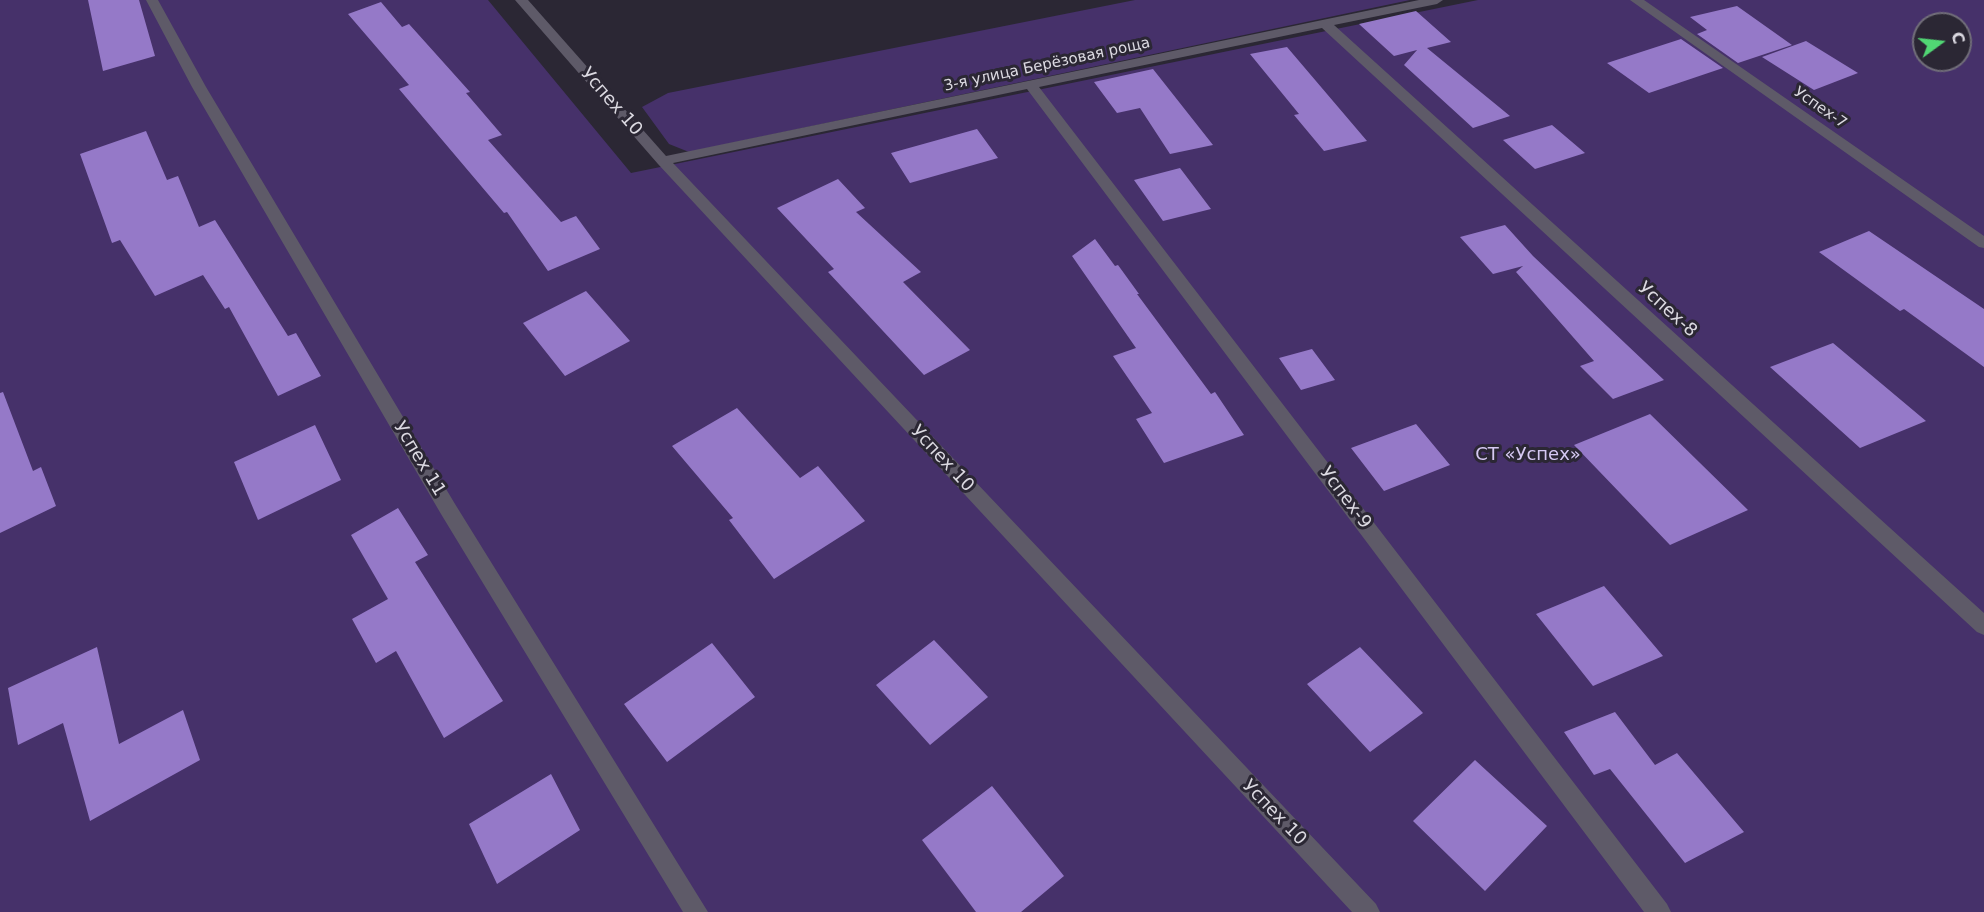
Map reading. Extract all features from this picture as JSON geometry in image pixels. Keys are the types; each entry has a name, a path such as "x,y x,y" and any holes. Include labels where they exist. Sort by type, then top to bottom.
{"street":[{"name":"Успех 11","path":"152,0 205,98 448,509 696,912"},
{"name":"Успех 10","path":"521,0 663,161 1368,912"},
{"name":"3-я улица Берёзовая роща","path":"663,161 1437,0"},
{"name":"Успех-7","path":"1636,0 1984,243"},
{"name":"Успех-8","path":"1324,23 1984,626"},
{"name":"Успех-9","path":"1031,85 1659,912"}],"green space":[{"name":"СТ «Успех»","path":"0,0 488,0 631,173 1478,0 1984,0 1984,912 0,912"},
{"path":"1135,0 1410,0 689,152 669,144 642,107 668,93"}],"building":[{"path":"88,0 139,0 155,56 103,71"},
{"path":"381,2 402,27 409,24 470,92 466,93 502,135 488,140 561,222 576,216 600,249 548,271 507,212 504,213 399,89 409,85 348,14"},
{"path":"1737,6 1792,45 1738,63 1697,34 1707,30 1690,17"},
{"path":"1416,11 1451,42 1427,48 1510,116 1473,128 1404,65 1417,50 1394,56 1359,24"},
{"path":"1681,39 1723,68 1649,93 1607,63"},
{"path":"1806,41 1858,73 1814,90 1762,57"},
{"path":"1287,47 1367,141 1324,151 1294,115 1299,114 1250,54"},
{"path":"1153,69 1213,145 1170,154 1140,108 1117,113 1094,82"},
{"path":"1552,125 1585,153 1535,169 1503,140"},
{"path":"977,129 998,158 910,183 891,153"},
{"path":"146,131 167,180 178,176 199,227 215,220 288,336 296,333 321,376 278,396 229,307 225,309 203,275 155,296 120,240 112,243 80,154"},
{"path":"1180,168 1211,209 1163,221 1134,180"},
{"path":"838,179 865,208 856,212 921,272 903,282 970,350 924,375 828,272 834,269 777,208"},
{"path":"1505,225 1533,256 1664,380 1613,399 1580,366 1594,361 1516,272 1523,266 1493,274 1460,237"},
{"path":"1869,231 1984,309 1984,367 1904,309 1900,311 1819,252"},
{"path":"1095,239 1115,266 1118,265 1211,394 1215,392 1244,435 1164,463 1136,419 1152,413 1113,356 1136,348 1072,256"},
{"path":"586,291 630,341 565,376 523,323"},
{"path":"1833,343 1926,421 1860,448 1770,367"},
{"path":"1312,349 1335,380 1301,390 1279,358"},
{"path":"3,392 33,471 41,467 56,506 0,533 0,393"},
{"path":"737,408 800,478 818,466 865,521 774,579 729,520 733,518 672,446"},
{"path":"1650,414 1748,510 1670,545 1574,445"},
{"path":"1416,424 1450,465 1384,491 1351,448"},
{"path":"315,425 341,480 258,520 234,462"},
{"path":"398,508 428,555 415,562 503,701 444,738 396,651 376,663 352,619 388,599 351,535"},
{"path":"1604,586 1663,656 1593,686 1536,614"},
{"path":"934,640 988,697 930,745 876,685"},
{"path":"712,643 755,697 667,762 624,704"},
{"path":"97,647 119,744 183,710 200,760 90,821 63,723 18,745 8,688"},
{"path":"1360,647 1423,713 1370,752 1307,684"},
{"path":"1615,712 1655,765 1677,753 1744,832 1685,863 1610,769 1594,775 1564,732"},
{"path":"1475,760 1547,826 1485,891 1413,821"},
{"path":"551,774 580,830 497,884 469,824"},
{"path":"992,786 1064,876 1021,912 976,912 922,840"}]}
